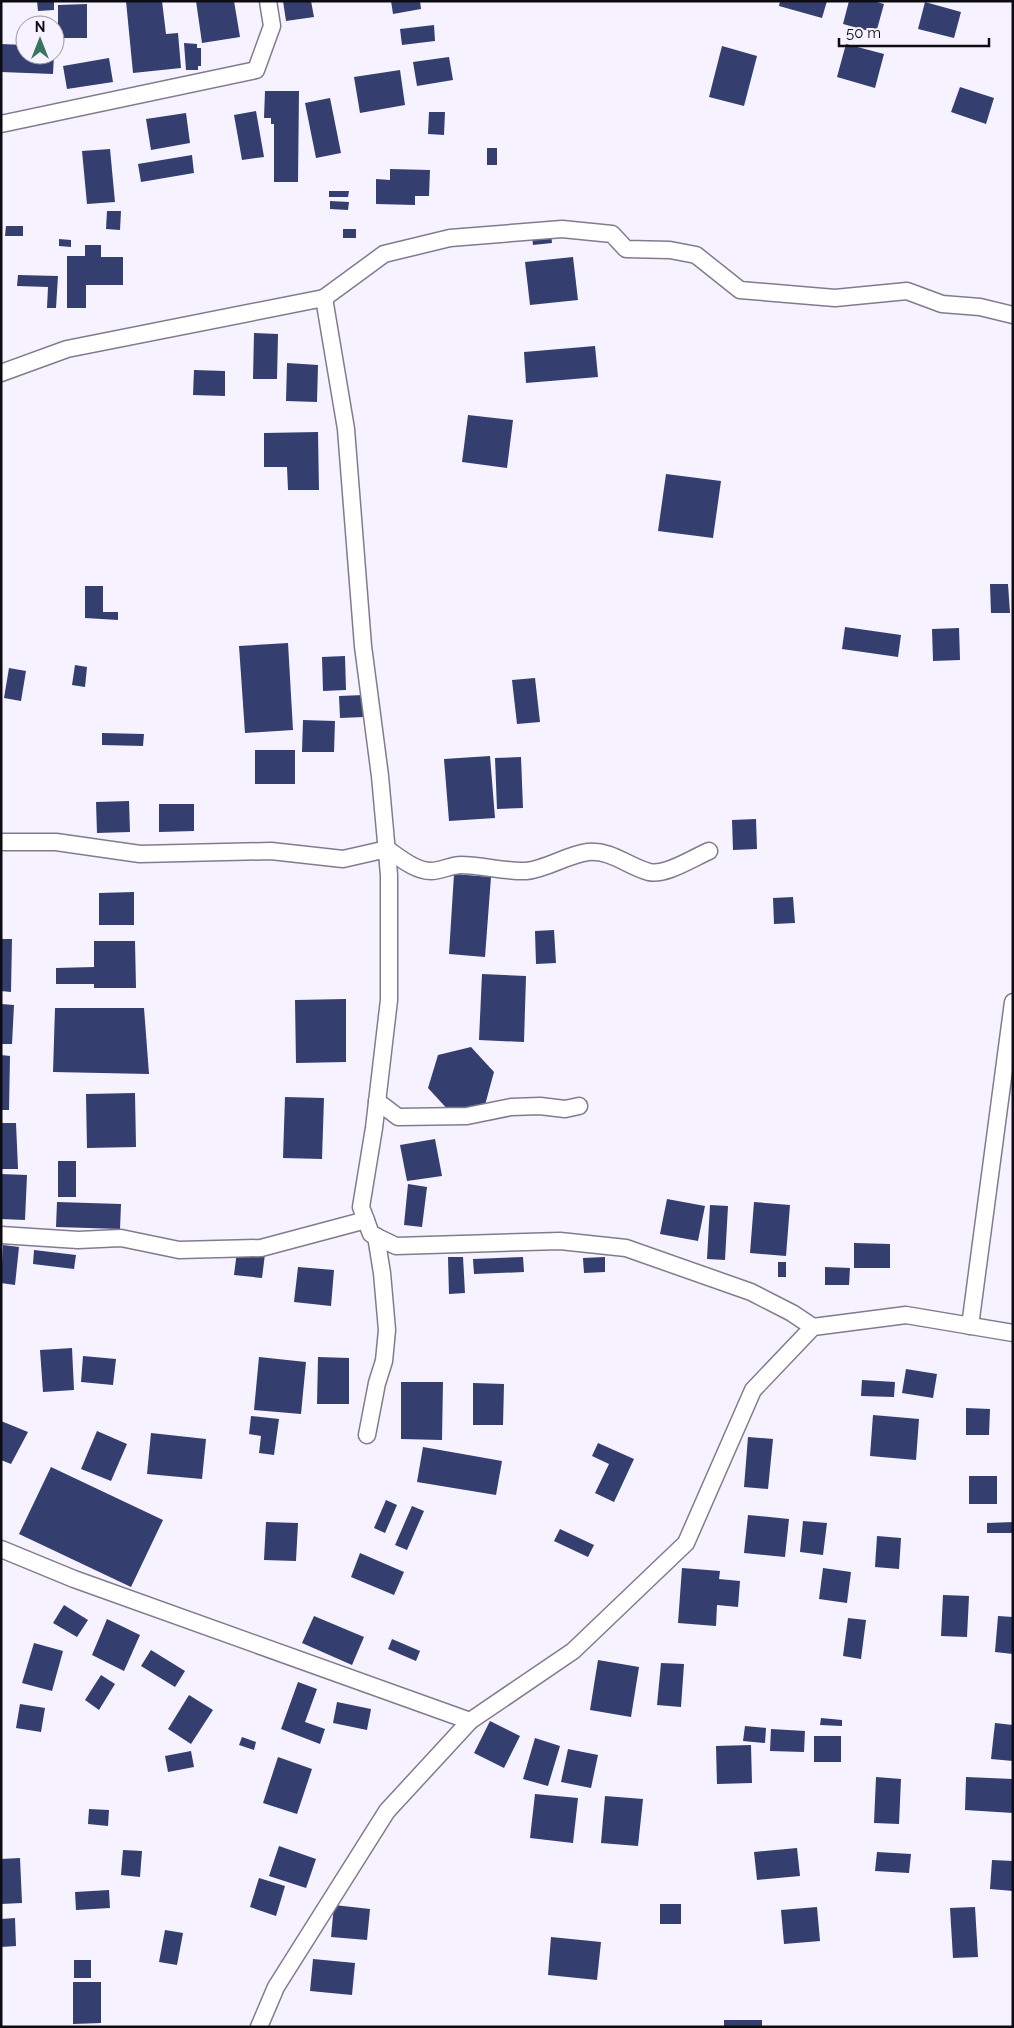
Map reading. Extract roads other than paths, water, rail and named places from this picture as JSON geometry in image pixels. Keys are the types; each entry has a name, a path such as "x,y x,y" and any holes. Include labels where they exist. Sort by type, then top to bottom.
{"street":[{"path":"1,124 256,70 272,26 268,1"},
{"path":"1,373 67,349 324,298 384,254 450,238 562,229 612,234 626,249 670,250 696,255 740,290 835,298 906,291 942,304 980,307 1013,315"},
{"path":"324,298 346,429 363,646 380,776 389,876 389,1000 377,1101 361,1207 371,1234 396,1246 560,1241 626,1248 751,1292 813,1326 906,1315 1013,1332"},
{"path":"1,842 56,842 140,854 271,851 343,859 387,849 413,866 430,871 459,865 525,871 589,852 610,854 650,872 673,870 687,860 708,851"},
{"path":"970,1326 1013,1002"},
{"path":"377,1101 398,1117 467,1116 510,1107 540,1106 565,1109 579,1106"},
{"path":"1,1235 78,1240 121,1238 179,1250 261,1248 366,1220"},
{"path":"367,1435 377,1384 384,1361 388,1330 376,1236"},
{"path":"260,2027 276,1987 387,1811 470,1720 573,1651 686,1543 754,1390 813,1326"},
{"path":"1,1548 74,1578 470,1720"}]}
